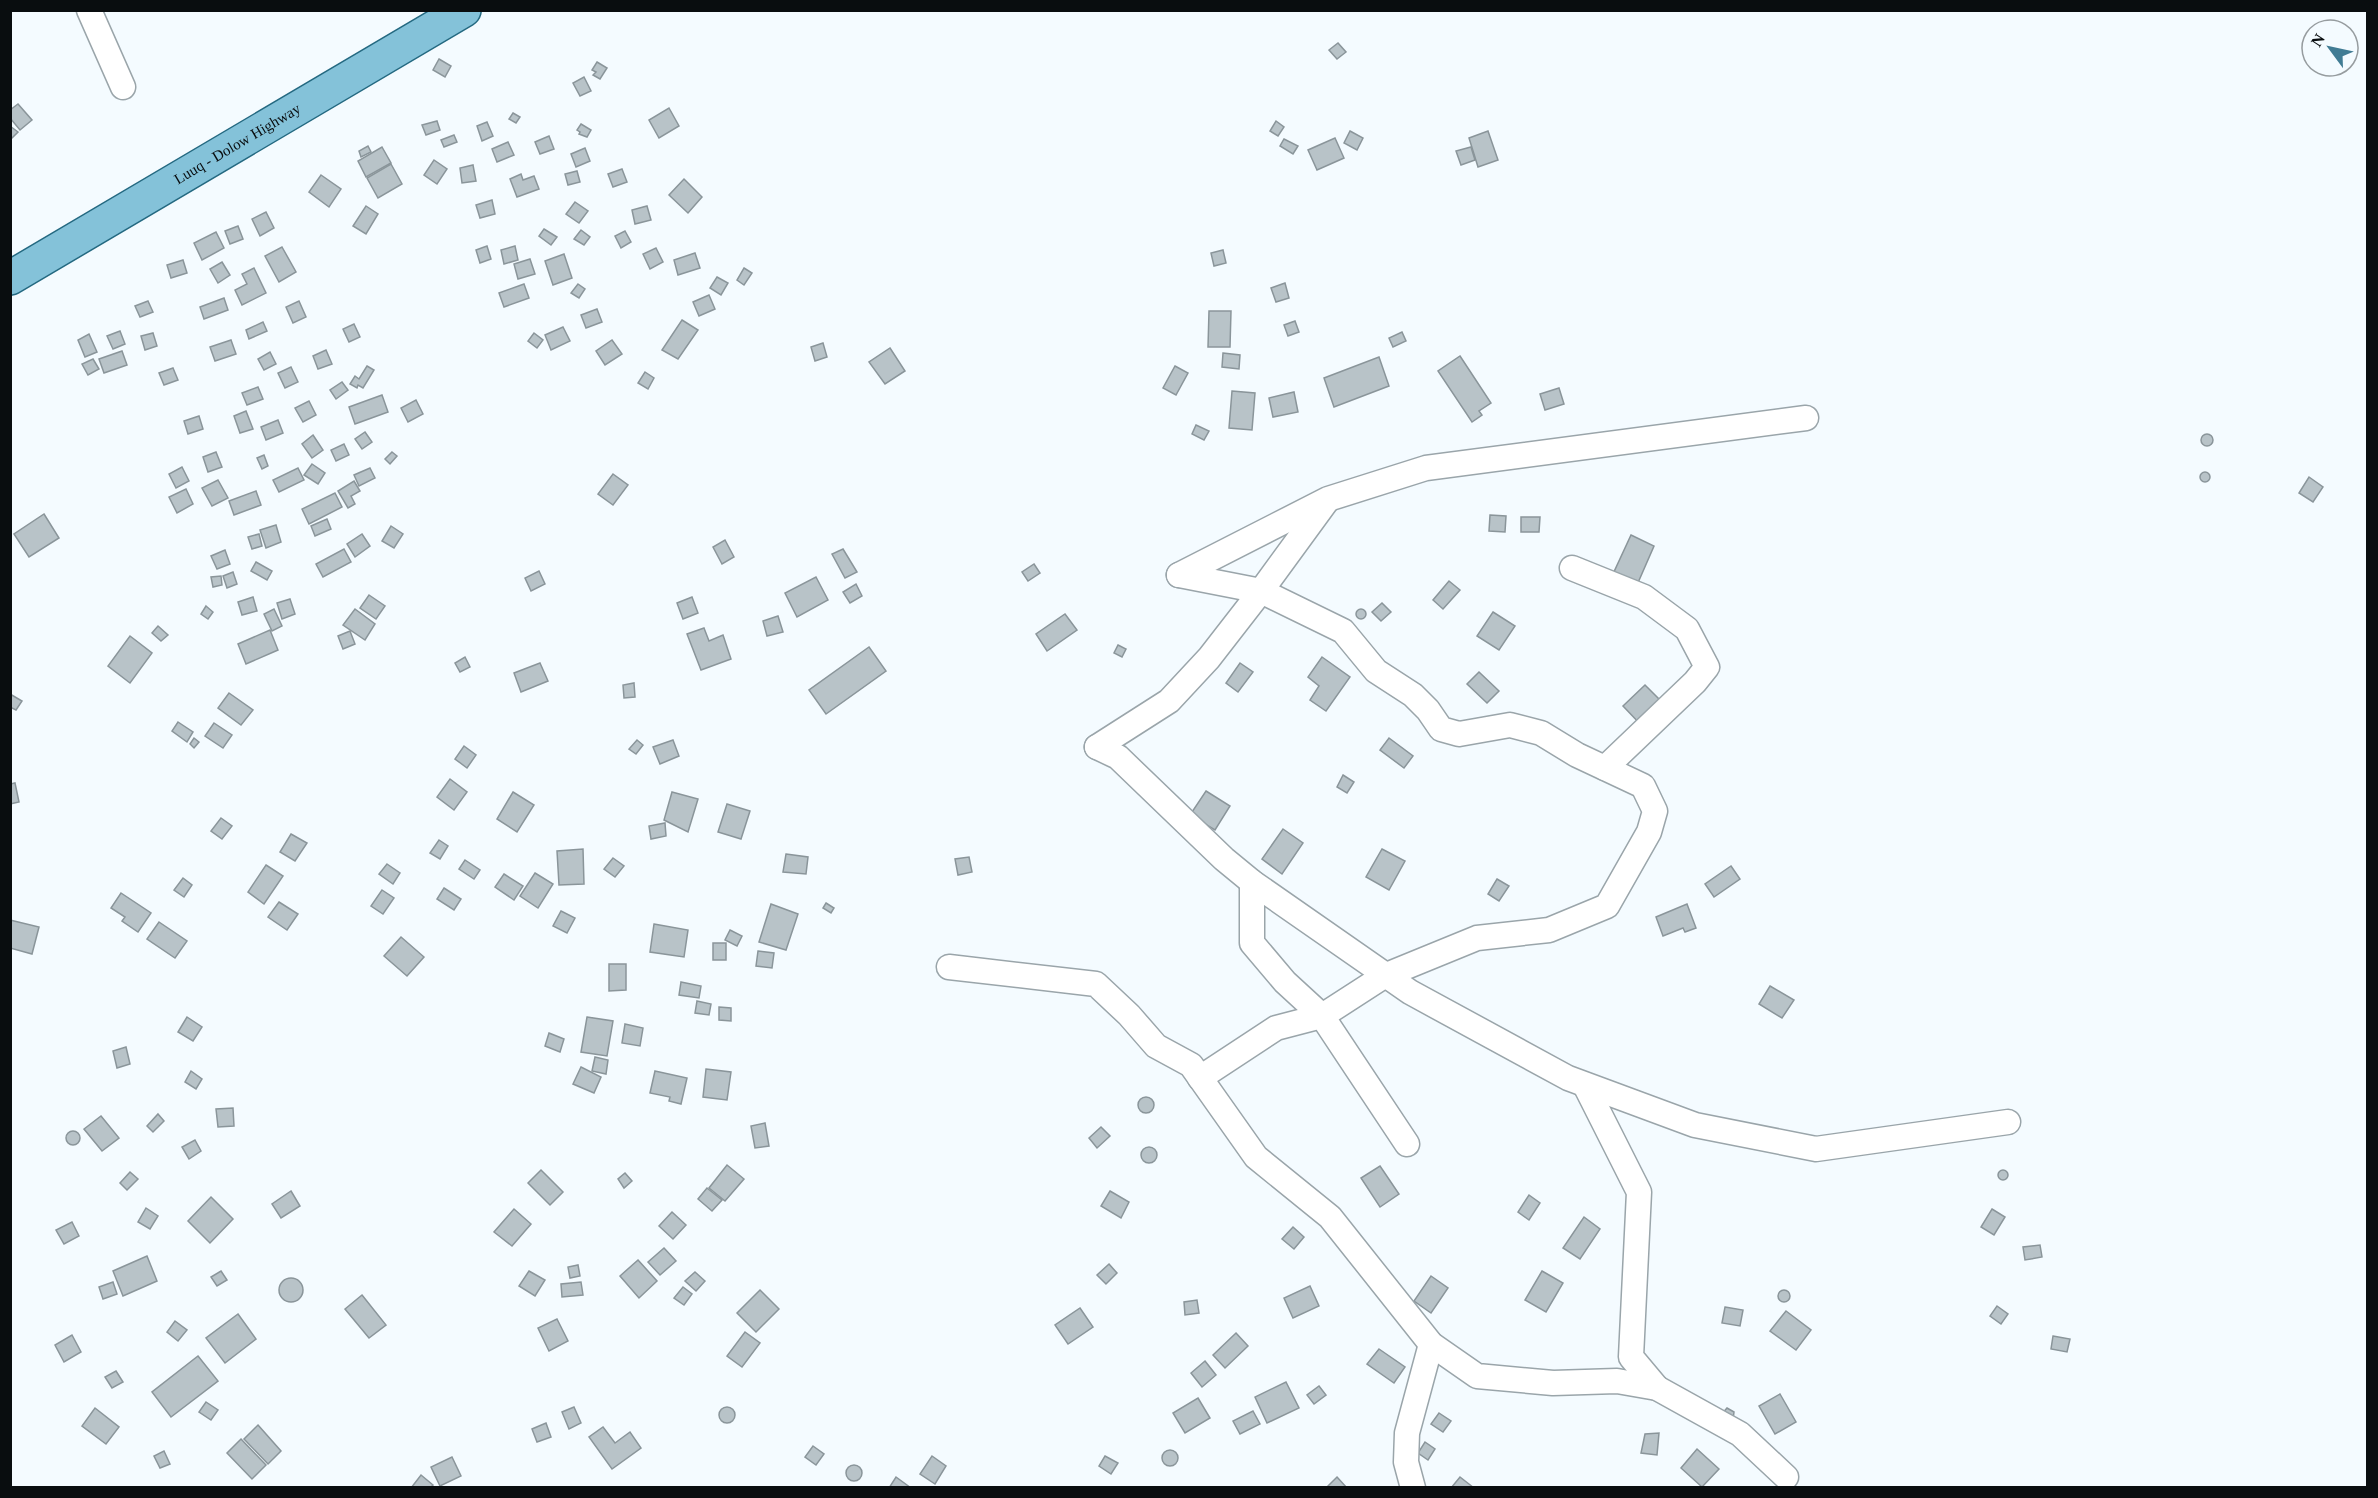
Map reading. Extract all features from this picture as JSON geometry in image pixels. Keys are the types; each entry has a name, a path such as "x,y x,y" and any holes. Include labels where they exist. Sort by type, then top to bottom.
{"main road":[{"name":"Luuq - Dolow Highway","path":"10,278 464,10"}],"street":[{"path":"89,10 123,87"},
{"path":"1200,1077 1276,1028 1322,1016 1384,976 1477,938 1549,930 1607,906 1649,832 1655,811 1642,786 1541,733 1510,725 1459,734 1441,729 1428,710 1413,695 1376,671 1343,631 1261,591 1179,575 1328,499 1426,468 1806,418"},
{"path":"1328,499 1209,658 1169,701 1096,747 1118,757 1224,859 1252,882 1384,976 1568,1078 1585,1085 1695,1125 1816,1149 2008,1122"},
{"path":"1572,568 1644,597 1687,629 1707,667 1695,682 1605,768"},
{"path":"1252,882 1252,943 1285,982 1322,1016 1407,1144"},
{"path":"949,967 1096,984 1129,1015 1156,1046 1191,1065 1256,1157 1330,1216 1431,1344 1477,1376 1553,1383 1617,1382 1657,1388 1740,1434 1786,1477"},
{"path":"1585,1085 1639,1192 1631,1357 1657,1388"},
{"path":"1413,1488 1406,1462 1407,1432 1422,1370 1431,1344"}],"building":[{"path":"1338,43 1346,52 1337,59 1329,50"},
{"path":"439,59 451,66 445,77 433,70"},
{"path":"597,62 607,68 600,79 593,75 596,72 592,70"},
{"path":"584,77 591,91 580,96 573,83"},
{"path":"18,104 32,120 20,130 10,118 10,110"},
{"path":"669,108 679,126 659,138 649,120"},
{"path":"513,113 520,117 516,123 509,119"},
{"path":"437,121 440,130 426,135 422,125"},
{"path":"1276,121 1284,127 1278,136 1270,131"},
{"path":"487,122 493,136 482,141 477,126"},
{"path":"581,124 591,130 587,137 579,134 577,130"},
{"path":"10,126 18,132 10,140"},
{"path":"1350,131 1363,138 1357,150 1344,143"},
{"path":"1488,131 1498,160 1478,167 1469,138"},
{"path":"454,135 457,142 444,147 441,140"},
{"path":"549,136 554,149 540,154 535,142"},
{"path":"1335,138 1344,158 1317,170 1308,150"},
{"path":"1284,139 1298,146 1293,154 1280,146"},
{"path":"508,142 514,155 497,162 492,149"},
{"path":"368,146 371,152 361,157 359,151"},
{"path":"382,147 391,163 366,177 358,161"},
{"path":"1471,147 1475,160 1461,165 1456,151"},
{"path":"585,148 590,161 576,167 571,154"},
{"path":"434,160 447,169 437,184 424,175"},
{"path":"391,164 402,184 378,198 367,178"},
{"path":"473,165 476,181 462,183 460,168"},
{"path":"622,169 627,182 613,187 608,174"},
{"path":"577,171 580,182 568,185 565,174"},
{"path":"521,174 523,180 534,176 539,189 517,197 510,179"},
{"path":"321,175 341,189 329,207 309,192"},
{"path":"684,179 702,197 688,213 669,195"},
{"path":"492,200 495,214 480,218 476,205"},
{"path":"575,202 588,211 579,223 566,214"},
{"path":"366,206 378,214 366,234 353,226"},
{"path":"647,206 651,220 635,224 632,210"},
{"path":"266,212 274,228 260,236 252,219"},
{"path":"238,226 243,239 230,244 225,231"},
{"path":"544,229 557,237 551,245 539,236"},
{"path":"581,230 590,237 584,245 574,239"},
{"path":"625,231 631,242 621,248 615,236"},
{"path":"216,232 224,248 202,260 194,243"},
{"path":"487,246 491,259 480,263 476,250"},
{"path":"515,246 518,260 504,264 501,250"},
{"path":"282,247 296,272 279,282 265,256"},
{"path":"656,248 663,262 650,269 643,254"},
{"path":"1223,250 1226,263 1214,266 1211,253"},
{"path":"695,253 700,268 678,275 674,260"},
{"path":"564,254 572,278 553,285 545,261"},
{"path":"530,259 535,274 518,279 514,264"},
{"path":"183,260 187,273 171,278 167,265"},
{"path":"222,262 230,275 218,283 210,269"},
{"path":"254,268 266,293 242,305 235,290 247,284 242,274"},
{"path":"744,268 752,273 744,285 737,280"},
{"path":"717,277 728,283 721,295 710,288"},
{"path":"1285,283 1289,298 1276,302 1271,288"},
{"path":"524,284 529,298 504,307 499,293"},
{"path":"578,284 585,289 579,298 571,293"},
{"path":"709,295 715,309 699,316 693,302"},
{"path":"224,298 228,310 204,319 200,307"},
{"path":"148,301 153,312 140,317 135,306"},
{"path":"299,301 306,317 293,323 286,307"},
{"path":"597,309 602,322 586,328 581,315"},
{"path":"1209,311 1231,311 1230,347 1208,347"},
{"path":"682,320 698,330 678,359 662,350"},
{"path":"1295,321 1299,332 1288,336 1284,325"},
{"path":"263,322 267,331 249,339 246,330"},
{"path":"354,324 360,337 349,342 343,329"},
{"path":"563,327 570,341 551,350 545,335"},
{"path":"120,331 125,344 113,349 107,336"},
{"path":"1402,332 1406,341 1393,347 1389,338"},
{"path":"153,333 157,346 145,350 141,336"},
{"path":"534,333 543,340 537,348 528,341"},
{"path":"89,334 97,352 85,357 78,340"},
{"path":"231,340 236,354 215,361 210,347"},
{"path":"612,340 622,354 605,365 596,351"},
{"path":"823,343 827,357 815,361 811,347"},
{"path":"890,348 905,371 885,384 869,362"},
{"path":"326,350 332,364 318,369 313,356"},
{"path":"122,351 127,365 104,373 99,359"},
{"path":"270,352 276,364 264,370 258,359"},
{"path":"1223,353 1240,355 1239,369 1222,367"},
{"path":"1460,356 1491,403 1479,411 1482,415 1472,422 1438,371"},
{"path":"1379,357 1389,386 1334,407 1324,378"},
{"path":"93,359 99,369 88,375 82,364"},
{"path":"367,366 374,370 363,388 350,384 355,376 359,379"},
{"path":"1175,366 1188,373 1176,395 1163,388"},
{"path":"291,367 298,382 285,388 278,373"},
{"path":"173,368 178,380 164,385 159,373"},
{"path":"645,372 654,378 648,389 638,383"},
{"path":"342,382 348,390 336,399 330,390"},
{"path":"258,387 263,399 247,405 242,393"},
{"path":"1559,388 1564,404 1545,410 1540,394"},
{"path":"1232,391 1255,393 1252,430 1229,428"},
{"path":"1294,392 1298,412 1273,417 1269,398"},
{"path":"382,395 388,412 355,424 349,407"},
{"path":"416,400 423,414 408,422 401,408"},
{"path":"309,401 316,415 303,422 295,408"},
{"path":"246,411 253,429 240,433 234,416"},
{"path":"199,416 203,429 188,434 184,421"},
{"path":"278,420 283,433 266,440 261,427"},
{"path":"1196,425 1209,431 1204,440 1192,434"},
{"path":"365,432 372,442 362,449 355,439"},
{"path":"2209,434 2213,440 2209,446 2205,446 2201,438"},
{"path":"313,435 323,450 312,458 302,444"},
{"path":"344,444 349,455 336,461 331,450"},
{"path":"216,452 222,467 208,472 203,457"},
{"path":"392,452 397,456 390,464 385,459"},
{"path":"264,455 268,466 262,469 257,458"},
{"path":"312,464 325,473 318,484 304,475"},
{"path":"182,467 189,481 176,488 169,474"},
{"path":"298,468 304,480 279,492 273,480"},
{"path":"370,468 375,478 359,486 354,475"},
{"path":"2205,472 2210,477 2205,482 2200,477"},
{"path":"613,474 628,485 613,505 598,494"},
{"path":"2309,477 2323,487 2313,502 2299,493"},
{"path":"218,480 228,498 212,506 202,488"},
{"path":"354,481 360,491 351,496 355,504 348,508 338,491"},
{"path":"186,489 193,504 177,513 169,497"},
{"path":"256,491 261,505 234,515 229,501"},
{"path":"335,493 342,507 309,524 302,509"},
{"path":"44,514 59,538 29,557 14,534"},
{"path":"1490,515 1506,516 1505,532 1489,531"},
{"path":"1521,517 1540,517 1539,532 1521,532"},
{"path":"327,519 331,529 315,536 311,526"},
{"path":"276,525 281,542 266,548 260,530"},
{"path":"391,526 403,534 394,548 382,541"},
{"path":"259,534 262,546 252,549 248,537"},
{"path":"362,534 370,546 355,557 347,544"},
{"path":"1631,535 1654,546 1637,585 1613,574"},
{"path":"725,540 734,557 722,564 713,547"},
{"path":"344,549 351,562 323,577 316,564"},
{"path":"843,549 857,572 845,578 832,554"},
{"path":"225,550 230,564 217,569 211,556"},
{"path":"256,562 272,571 267,580 251,571"},
{"path":"1034,564 1040,573 1028,581 1022,572"},
{"path":"539,571 545,584 531,591 525,578"},
{"path":"233,572 237,584 227,588 223,576"},
{"path":"221,576 222,585 213,587 211,577"},
{"path":"816,577 828,600 797,617 785,593"},
{"path":"1449,581 1460,590 1443,609 1433,600"},
{"path":"856,584 862,596 850,603 843,592"},
{"path":"369,595 385,606 376,619 360,608"},
{"path":"253,597 257,611 242,615 238,602"},
{"path":"692,597 698,613 683,619 677,603"},
{"path":"290,599 295,614 282,619 277,603"},
{"path":"1382,603 1391,612 1381,621 1372,612"},
{"path":"206,606 213,612 208,619 201,614"},
{"path":"274,609 282,626 272,631 264,614"},
{"path":"355,609 375,624 365,640 343,625"},
{"path":"1361,609 1365,610 1365,618 1361,619 1357,618 1356,614 1357,610"},
{"path":"1493,612 1515,626 1499,650 1477,636"},
{"path":"1065,614 1077,630 1047,651 1036,634"},
{"path":"778,616 783,632 767,636 763,621"},
{"path":"158,626 168,635 161,641 152,633"},
{"path":"704,628 709,641 723,635 731,659 701,670 687,634"},
{"path":"270,630 278,650 246,664 238,644"},
{"path":"350,631 355,644 343,649 338,636"},
{"path":"130,636 152,653 130,683 108,666"},
{"path":"1118,645 1126,649 1122,657 1114,653"},
{"path":"869,647 886,671 826,714 809,690"},
{"path":"465,657 470,667 460,672 455,663"},
{"path":"1322,657 1350,677 1326,711 1310,700 1319,686 1308,677"},
{"path":"540,663 548,681 521,692 514,673"},
{"path":"1240,663 1253,672 1238,692 1226,683"},
{"path":"1479,672 1499,691 1487,703 1467,684"},
{"path":"634,683 635,697 624,698 623,685"},
{"path":"1645,685 1664,704 1642,726 1623,706"},
{"path":"229,693 253,710 241,725 218,708"},
{"path":"10,694 22,701 16,710 10,707"},
{"path":"178,722 193,732 187,742 172,731"},
{"path":"214,723 232,735 223,748 205,736"},
{"path":"194,738 199,742 194,748 190,744"},
{"path":"1389,738 1413,756 1404,768 1380,750"},
{"path":"637,740 643,745 636,754 629,749"},
{"path":"673,740 679,756 660,764 653,747"},
{"path":"464,746 476,755 467,768 455,759"},
{"path":"1343,775 1354,782 1347,793 1337,787"},
{"path":"450,779 467,792 454,810 437,797"},
{"path":"15,783 19,802 10,804 10,784"},
{"path":"1206,791 1230,806 1215,830 1190,815"},
{"path":"513,792 534,805 517,832 497,819"},
{"path":"672,792 698,799 688,832 664,820"},
{"path":"727,804 750,811 741,839 718,832"},
{"path":"221,818 232,826 222,839 211,831"},
{"path":"665,823 666,836 651,839 649,826"},
{"path":"1283,829 1303,843 1282,874 1262,859"},
{"path":"291,834 307,843 295,861 280,852"},
{"path":"439,840 448,846 440,859 430,853"},
{"path":"583,849 584,884 559,885 557,851"},
{"path":"1382,849 1405,861 1389,890 1366,877"},
{"path":"786,854 808,857 806,874 783,872"},
{"path":"969,857 972,872 958,875 955,859"},
{"path":"613,858 624,866 615,877 604,869"},
{"path":"465,860 480,870 474,879 459,869"},
{"path":"387,864 400,873 393,884 379,874"},
{"path":"266,865 283,876 264,904 248,892"},
{"path":"1731,866 1740,879 1714,897 1705,884"},
{"path":"535,873 553,884 538,908 520,896"},
{"path":"504,874 523,886 514,900 495,887"},
{"path":"183,878 192,885 184,897 174,890"},
{"path":"1497,879 1509,886 1499,901 1488,894"},
{"path":"444,888 461,899 454,910 437,899"},
{"path":"382,890 394,898 383,914 371,906"},
{"path":"121,893 151,913 138,932 122,921 125,917 111,908"},
{"path":"279,902 298,914 287,930 268,917"},
{"path":"826,903 834,908 831,913 823,908"},
{"path":"771,904 798,914 786,950 759,942"},
{"path":"1687,904 1696,928 1685,932 1683,928 1663,936 1656,917"},
{"path":"561,911 575,918 567,933 553,926"},
{"path":"10,920 39,927 32,954 10,948"},
{"path":"159,922 187,941 175,958 147,939"},
{"path":"654,924 688,930 684,957 650,952"},
{"path":"730,930 742,936 737,946 725,940"},
{"path":"401,937 424,957 407,976 384,956"},
{"path":"713,943 726,943 726,960 713,960"},
{"path":"758,951 774,953 772,968 756,966"},
{"path":"609,964 626,964 626,990 609,991"},
{"path":"681,982 701,986 699,998 679,995"},
{"path":"1770,986 1794,1000 1782,1018 1759,1004"},
{"path":"697,1001 711,1004 709,1015 695,1013"},
{"path":"719,1007 731,1008 731,1021 719,1020"},
{"path":"187,1017 202,1027 193,1041 178,1032"},
{"path":"587,1017 613,1021 607,1056 581,1052"},
{"path":"625,1024 643,1028 640,1046 622,1043"},
{"path":"549,1033 564,1039 560,1052 545,1046"},
{"path":"126,1047 130,1064 117,1068 113,1051"},
{"path":"595,1057 608,1060 606,1074 592,1071"},
{"path":"581,1067 601,1077 594,1093 573,1084"},
{"path":"706,1069 731,1072 727,1100 703,1097"},
{"path":"191,1071 202,1079 196,1089 185,1082"},
{"path":"655,1071 687,1078 681,1104 669,1101 670,1097 650,1093"},
{"path":"1146,1097 1154,1105 1146,1113 1138,1105"},
{"path":"233,1108 234,1126 218,1127 216,1109"},
{"path":"158,1114 164,1121 153,1132 147,1126"},
{"path":"101,1116 119,1138 102,1151 84,1129"},
{"path":"765,1123 769,1146 755,1148 751,1126"},
{"path":"1101,1127 1110,1136 1097,1148 1089,1138"},
{"path":"70,1131 76,1131 80,1138 76,1145 70,1145 66,1141 66,1135"},
{"path":"195,1140 201,1151 189,1159 182,1147"},
{"path":"1149,1147 1155,1149 1157,1155 1155,1161 1149,1163 1143,1161 1141,1155 1143,1149"},
{"path":"727,1165 744,1179 725,1201 709,1188"},
{"path":"1380,1166 1399,1194 1380,1207 1361,1178"},
{"path":"541,1170 563,1192 550,1205 528,1183"},
{"path":"2003,1170 2007,1171 2007,1179 2003,1180 1999,1179 1998,1175 1999,1171"},
{"path":"130,1172 138,1179 127,1190 120,1183"},
{"path":"625,1173 632,1181 624,1188 618,1179"},
{"path":"707,1188 722,1200 712,1211 698,1199"},
{"path":"291,1191 300,1206 281,1218 272,1204"},
{"path":"1110,1191 1129,1202 1121,1218 1101,1206"},
{"path":"1529,1195 1540,1203 1529,1220 1518,1212"},
{"path":"211,1197 233,1219 210,1243 188,1221"},
{"path":"146,1208 158,1216 150,1229 138,1222"},
{"path":"514,1209 531,1224 512,1246 494,1232"},
{"path":"1992,1209 2005,1217 1994,1235 1981,1227"},
{"path":"672,1212 686,1225 673,1239 659,1226"},
{"path":"1584,1217 1600,1229 1580,1259 1563,1248"},
{"path":"72,1222 79,1236 64,1244 56,1230"},
{"path":"1293,1227 1304,1237 1294,1249 1282,1239"},
{"path":"2040,1245 2042,1257 2025,1260 2023,1247"},
{"path":"664,1248 676,1261 660,1275 648,1262"},
{"path":"147,1256 157,1281 123,1296 113,1271"},
{"path":"638,1260 657,1281 639,1298 620,1276"},
{"path":"1109,1264 1117,1273 1106,1284 1097,1275"},
{"path":"578,1265 580,1276 570,1278 568,1267"},
{"path":"221,1271 227,1280 217,1286 211,1277"},
{"path":"529,1271 545,1280 535,1296 519,1286"},
{"path":"1542,1271 1563,1283 1546,1312 1525,1300"},
{"path":"695,1272 705,1281 696,1291 685,1281"},
{"path":"1431,1276 1448,1288 1431,1313 1414,1301"},
{"path":"291,1278 300,1281 303,1290 300,1299 291,1302 282,1299 279,1290 282,1281"},
{"path":"113,1282 117,1294 103,1299 99,1287"},
{"path":"581,1282 583,1295 562,1297 561,1284"},
{"path":"1310,1286 1319,1306 1293,1318 1284,1298"},
{"path":"683,1287 692,1294 684,1305 674,1298"},
{"path":"760,1290 779,1309 756,1332 737,1313"},
{"path":"1786,1290 1790,1296 1786,1302 1782,1302 1778,1294"},
{"path":"362,1295 386,1325 369,1338 345,1309"},
{"path":"1197,1300 1199,1313 1185,1315 1184,1302"},
{"path":"1997,1306 2008,1314 2001,1324 1990,1316"},
{"path":"1725,1307 1743,1310 1740,1326 1722,1323"},
{"path":"1080,1308 1093,1327 1068,1344 1055,1325"},
{"path":"1786,1311 1811,1330 1796,1350 1770,1331"},
{"path":"238,1314 256,1339 225,1363 206,1338"},
{"path":"557,1319 568,1341 549,1351 538,1328"},
{"path":"175,1321 187,1330 178,1341 167,1332"},
{"path":"745,1332 760,1343 742,1367 727,1356"},
{"path":"1236,1333 1248,1346 1225,1368 1213,1355"},
{"path":"72,1335 81,1352 64,1362 55,1345"},
{"path":"2053,1336 2070,1339 2067,1352 2051,1349"},
{"path":"1379,1349 1405,1367 1394,1383 1367,1364"},
{"path":"198,1356 218,1381 171,1417 152,1392"},
{"path":"1205,1361 1216,1375 1202,1387 1191,1373"},
{"path":"116,1371 123,1382 112,1388 105,1377"},
{"path":"1286,1382 1299,1408 1267,1423 1255,1397"},
{"path":"1319,1386 1326,1395 1314,1404 1307,1395"},
{"path":"1780,1394 1796,1422 1775,1434 1759,1406"},
{"path":"1198,1398 1210,1418 1185,1433 1173,1413"},
{"path":"206,1402 218,1410 211,1420 199,1412"},
{"path":"574,1407 581,1423 569,1429 562,1412"},
{"path":"727,1407 733,1409 735,1415 733,1421 727,1423 721,1421 719,1415 721,1409"},
{"path":"95,1408 119,1427 106,1444 82,1426"},
{"path":"1727,1408 1734,1412 1733,1420 1721,1415"},
{"path":"1253,1411 1260,1424 1240,1434 1233,1421"},
{"path":"1439,1413 1451,1421 1443,1432 1431,1424"},
{"path":"546,1423 551,1437 537,1442 532,1429"},
{"path":"258,1425 281,1451 268,1464 244,1439"},
{"path":"603,1427 615,1443 630,1432 641,1448 612,1469 589,1437"},
{"path":"1659,1433 1657,1455 1641,1453 1645,1434"},
{"path":"241,1439 266,1465 252,1479 227,1453"},
{"path":"1425,1442 1435,1449 1428,1460 1418,1453"},
{"path":"813,1446 824,1454 816,1465 805,1457"},
{"path":"1697,1449 1719,1469 1702,1487 1681,1468"},
{"path":"1170,1450 1176,1452 1178,1458 1176,1464 1170,1466 1164,1464 1162,1458 1164,1452"},
{"path":"164,1451 170,1464 160,1468 154,1456"},
{"path":"932,1456 946,1466 935,1484 920,1474"},
{"path":"1105,1456 1118,1463 1111,1474 1099,1466"},
{"path":"452,1457 461,1476 440,1486 431,1467"},
{"path":"851,1465 857,1465 862,1473 860,1479 851,1481 846,1476 846,1470"},
{"path":"421,1475 433,1485 430,1488 411,1488"},
{"path":"896,1477 911,1488 889,1488"},
{"path":"1337,1477 1347,1488 1326,1488"},
{"path":"1460,1477 1474,1488 1451,1488"}]}
